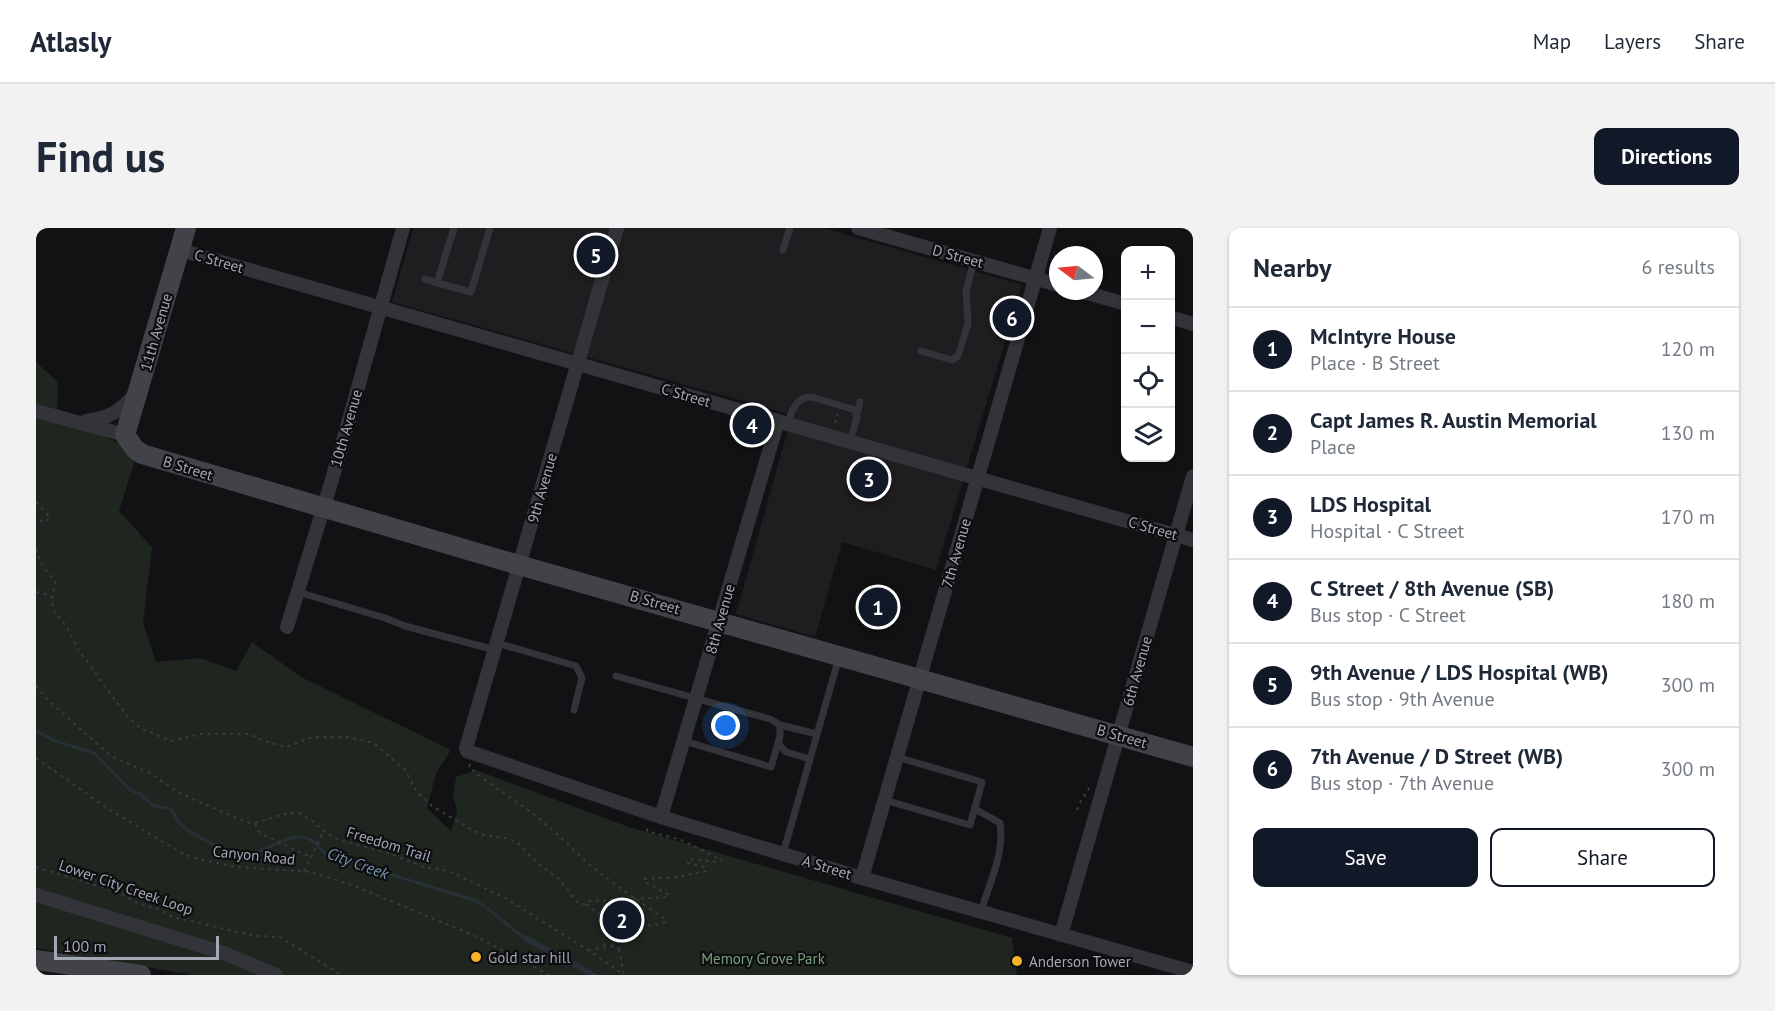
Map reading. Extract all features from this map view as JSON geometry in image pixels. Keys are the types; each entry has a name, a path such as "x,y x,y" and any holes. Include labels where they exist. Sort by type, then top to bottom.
{"street":[{"name":"11th Avenue","path":"125,435 186,228"},
{"name":"10th Avenue","path":"287,627 402,228"},
{"name":"9th Avenue","path":"469,755 496,646 618,228"},
{"name":"D Street","path":"858,228 1049,282"},
{"name":"7th Avenue","path":"862,878 1050,228"},
{"name":"C Street","path":"180,250 1193,540"},
{"path":"1103,298 1121,303"},
{"path":"1175,319 1193,324"},
{"path":"80,422 115,414 138,390"},
{"path":"36,411 125,435"},
{"name":"8th Avenue","path":"661,818 782,422"},
{"name":"B Street","path":"125,435 135,449 142,454 520,565 1193,756"},
{"name":"6th Avenue","path":"1060,934 1193,476"},
{"name":"A Street","path":"469,755 476,755 661,818 1193,972"},
{"path":"36,895 224,953 276,975"},
{"path":"36,960 141,975"}],"lane":[{"path":"437,283 454,228"},
{"path":"425,279 471,292 490,228"},
{"path":"783,250 790,228"},
{"path":"921,351 952,360 958,356 968,324 966,291 974,261"},
{"path":"818,399 821,390"},
{"path":"782,422 801,399 806,397 852,409 857,414"},
{"path":"850,441 860,402"},
{"path":"298,592 405,626 576,666 582,678 574,710"},
{"path":"783,854 839,656"},
{"path":"616,676 817,734"},
{"path":"684,741 771,767 778,743 780,725"},
{"path":"778,743 786,752 810,759"},
{"path":"885,800 970,825 975,809 982,782 897,757"},
{"path":"975,809 1000,823 1002,832 1001,848 981,912"}],"path":[{"path":"835,423 837,414"},
{"path":"36,502 50,517 46,522 36,520"},
{"path":"36,549 42,565 55,582 52,595 53,610 121,709 141,728 171,741 201,734 249,734 286,747 312,737 347,737 372,743 405,770 417,792 432,806 474,831 518,843 535,861 560,880 578,903 587,905 600,916 620,923 641,927 665,922 591,865 549,826 479,776 469,767 469,755"},
{"path":"36,592 52,595"},
{"path":"36,686 50,702 111,756 150,773 178,793 242,821 254,823 261,833 310,857"},
{"name":"Canyon Road","path":"36,758 110,810 183,854 202,861 237,867 304,871 352,885 492,944 549,975"},
{"path":"1077,810 1091,786"},
{"name":"Freedom Trail","path":"254,823 281,814 294,813 311,820 339,840 391,854 426,868 453,873 505,898 624,975"},
{"path":"587,905 586,902 590,901 669,896 645,882 645,879 678,878 706,871 705,867 688,863 689,859 722,860 681,840 647,831 648,826"},
{"path":"304,871 324,831"},
{"path":"669,837 671,832"},
{"name":"Lower City Creek Loop","path":"36,867 121,893 137,903 161,910 173,917 255,936 280,937 342,975"},
{"path":"611,947 620,923"},
{"path":"603,944 623,950"},
{"path":"588,950 611,947"},
{"path":"619,949 624,975"}],"shaded area":[{"path":"413,228 824,228 1022,285 936,570 842,542 815,637 736,614 792,415 392,302"},
{"path":"527,935 599,975 588,975 524,941"}],"green space":[{"name":"Memory Grove Park","path":"36,362 58,382 57,417 138,451 119,511 152,547 143,623 156,662 200,658 236,671 252,642 301,677 451,750 436,773 427,808 451,831 457,812 453,795 456,777 476,770 629,827 1012,938 1017,975 192,975 36,948"}],"waterway":[{"name":"City Creek","path":"36,731 55,741 94,753 130,790 140,794 154,806 171,809 186,829 223,849 247,854 294,837 309,839 327,855 474,900 488,908 527,939"}],"place":[{"name":"9th Avenue / LDS Hospital (WB)","path":"596,255"},
{"name":"7th Avenue / D Street (WB)","path":"1012,318"},
{"name":"C Street / 8th Avenue (SB)","path":"752,425"},
{"name":"LDS Hospital","path":"869,479"},
{"name":"McIntyre House","path":"878,607"},
{"name":"Capt James R. Austin Memorial","path":"622,920"},
{"name":"Gold star hill","path":"476,957"},
{"name":"Anderson Tower","path":"1017,961"}]}
